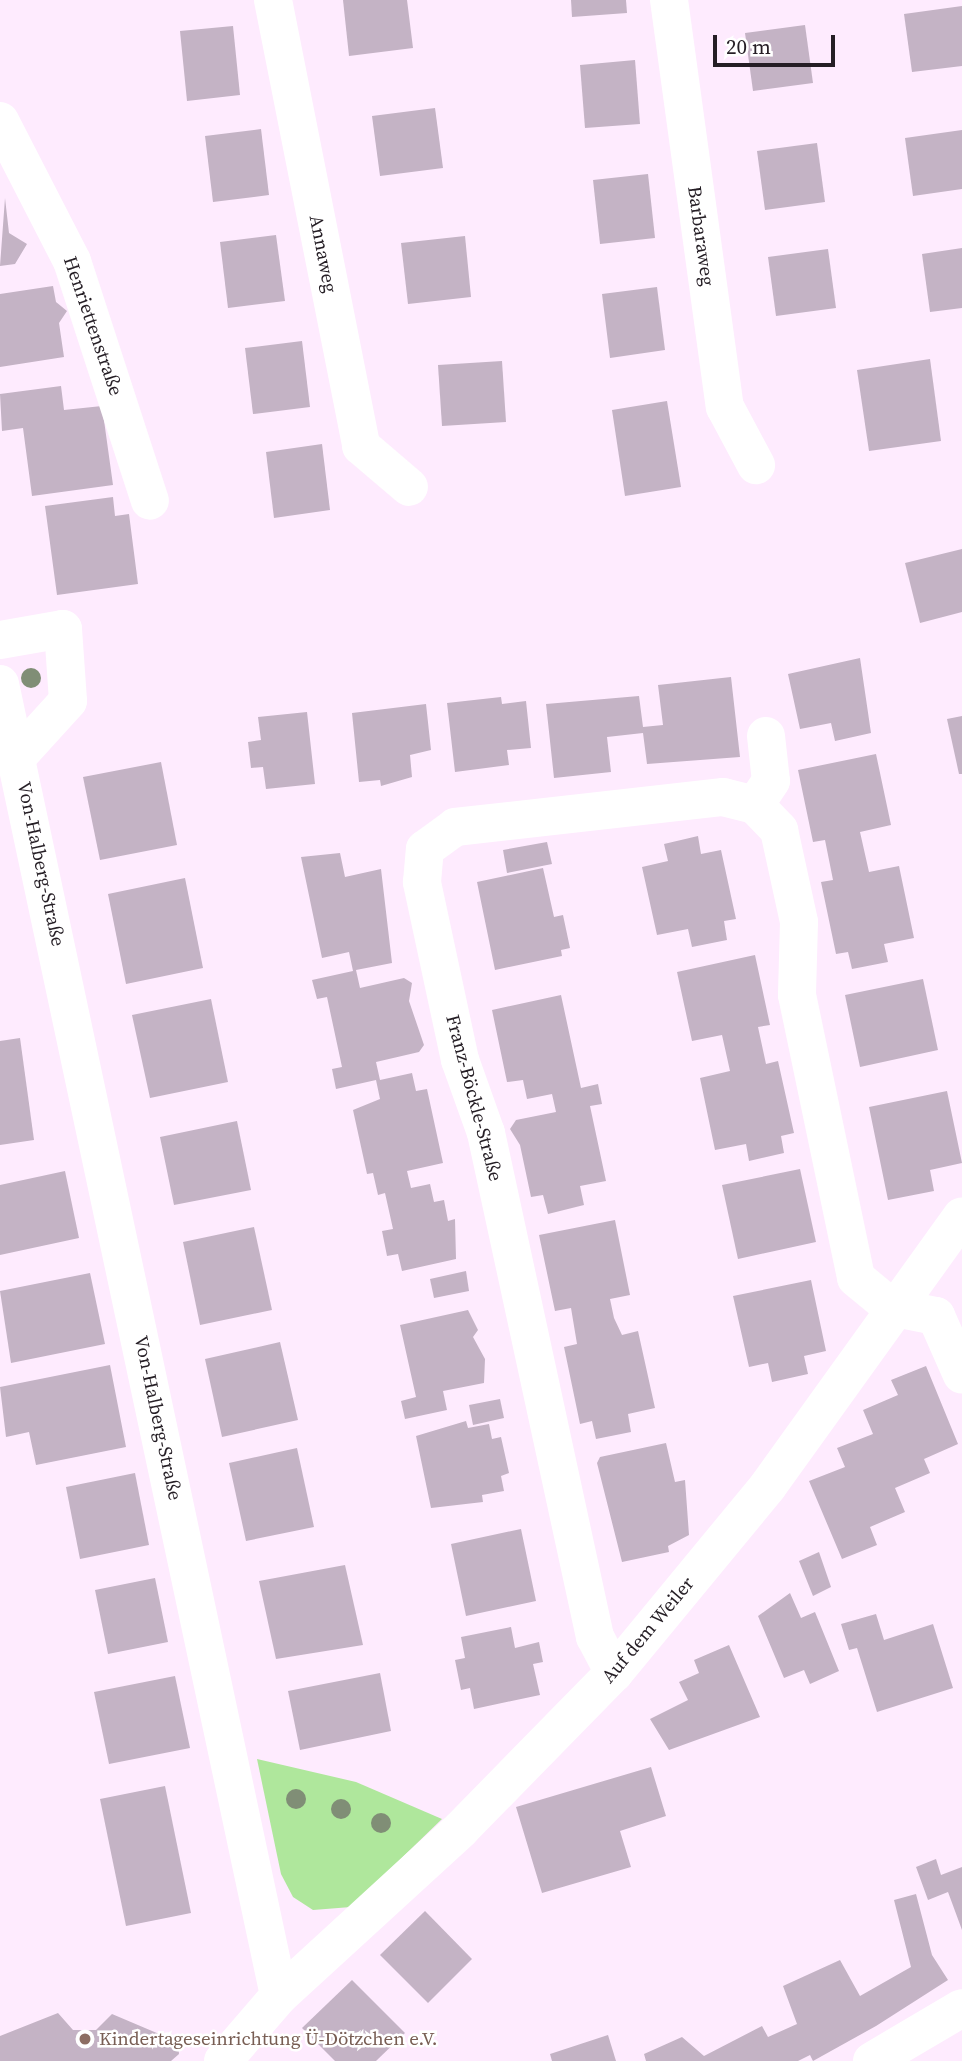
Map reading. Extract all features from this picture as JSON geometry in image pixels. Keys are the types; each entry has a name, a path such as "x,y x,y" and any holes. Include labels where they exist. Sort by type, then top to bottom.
{"street":[{"name":"Annaweg","path":"273,0 361,446 409,487"},
{"name":"Barbaraweg","path":"669,0 725,407 756,465"},
{"name":"Henriettenstraße","path":"0,121 72,261 150,501"},
{"name":"Von-Halberg-Straße","path":"0,640 63,629 68,701 18,756"},
{"name":"Von-Halberg-Straße","path":"0,684 18,756 279,1996"},
{"path":"766,736 771,781 755,805 779,830 796,909 797,995 856,1278 891,1307 936,1316 962,1375"},
{"name":"Franz-Böckle-Straße","path":"614,1674 595,1637 486,1133 460,1060 422,882 425,849 455,827 723,797 755,805"},
{"name":"Auf dem Weiler","path":"279,1996 461,1829 614,1674 768,1486 891,1307 962,1216"},
{"path":"223,2061 279,1996"},
{"path":"872,2061 962,2008"}],"green space":[{"path":"257,1759 356,1782 442,1819 351,1907 313,1910 293,1897 281,1874"}],"building":[{"path":"343,0 407,0 413,48 349,56"},
{"path":"571,0 626,0 627,13 572,17"},
{"path":"962,6 962,66 912,72 904,14"},
{"path":"805,25 813,83 753,91 745,33"},
{"path":"233,26 240,95 187,101 180,31"},
{"path":"635,60 640,124 585,128 580,65"},
{"path":"435,108 443,168 380,176 372,116"},
{"path":"261,129 269,195 213,202 205,136"},
{"path":"962,130 962,189 913,196 905,138"},
{"path":"817,143 825,202 765,210 757,151"},
{"path":"648,174 655,238 600,244 593,180"},
{"path":"5,198 9,233 27,244 15,264 0,266"},
{"path":"276,235 285,301 228,308 220,242"},
{"path":"465,236 471,297 408,304 401,243"},
{"path":"962,248 962,308 930,312 922,254"},
{"path":"828,249 836,308 776,316 768,257"},
{"path":"53,286 56,302 67,311 59,323 64,357 0,367 0,294"},
{"path":"657,287 665,350 610,358 602,294"},
{"path":"302,341 310,407 253,414 245,348"},
{"path":"930,359 941,441 869,451 857,370"},
{"path":"502,361 506,422 442,426 438,365"},
{"path":"61,386 64,410 102,406 113,485 32,496 23,428 2,431 0,394"},
{"path":"667,401 681,487 625,496 612,410"},
{"path":"322,444 330,510 274,518 266,452"},
{"path":"113,497 115,516 129,514 138,584 57,595 45,506"},
{"path":"962,549 962,612 920,623 905,563"},
{"path":"860,658 871,733 835,741 831,723 800,729 788,674"},
{"path":"731,677 740,757 647,764 643,733 607,737 611,772 554,778 546,704 639,696 643,727 663,725 658,685"},
{"path":"501,697 502,704 526,701 531,748 507,750 509,765 455,772 447,703"},
{"path":"426,704 431,750 410,755 412,777 381,786 380,780 359,782 352,713"},
{"path":"307,712 315,784 266,789 263,767 251,768 248,742 261,740 258,717"},
{"path":"962,716 962,774 959,774 947,719"},
{"path":"876,754 891,825 860,832 869,872 899,866 914,938 884,944 888,962 852,969 848,952 836,954 821,882 833,880 825,840 813,842 798,770"},
{"path":"161,762 177,845 100,860 83,777"},
{"path":"698,836 701,854 721,850 736,919 724,921 727,940 692,947 688,929 657,935 642,867 668,861 664,844"},
{"path":"547,842 552,864 507,873 503,850"},
{"path":"340,853 345,877 381,869 392,963 356,970 360,988 404,978 412,983 409,1001 424,1045 419,1052 376,1062 380,1080 412,1073 416,1091 427,1089 443,1163 407,1171 411,1188 430,1184 434,1202 444,1200 448,1221 455,1219 456,1259 402,1271 398,1254 387,1256 382,1231 393,1229 385,1193 378,1195 373,1173 367,1174 353,1110 380,1099 376,1080 336,1089 332,1069 342,1067 327,997 317,999 312,980 353,971 349,952 322,958 301,857"},
{"path":"543,868 554,917 563,915 570,948 561,950 562,956 495,970 477,882"},
{"path":"185,878 203,968 126,984 108,894"},
{"path":"755,955 770,1025 758,1027 766,1064 778,1061 794,1133 781,1136 784,1153 749,1161 746,1144 715,1150 700,1078 730,1071 722,1035 692,1041 677,972"},
{"path":"923,979 938,1050 860,1067 845,995"},
{"path":"561,995 581,1088 598,1084 602,1104 590,1106 606,1181 580,1186 584,1205 548,1214 543,1195 531,1197 520,1145 510,1129 516,1120 556,1112 552,1094 527,1099 523,1080 507,1082 492,1010"},
{"path":"211,999 228,1082 150,1098 132,1015"},
{"path":"20,1038 34,1140 0,1145 0,1041"},
{"path":"947,1091 962,1163 930,1170 934,1191 888,1200 869,1107"},
{"path":"237,1121 251,1190 174,1205 160,1137"},
{"path":"800,1169 816,1242 738,1259 722,1185"},
{"path":"65,1171 79,1238 0,1255 0,1185"},
{"path":"615,1220 630,1295 610,1299 614,1318 622,1335 638,1331 655,1408 628,1414 631,1432 596,1439 592,1421 580,1424 564,1347 577,1344 571,1308 555,1311 539,1235"},
{"path":"254,1227 272,1310 200,1325 183,1242"},
{"path":"466,1271 469,1291 434,1298 430,1279"},
{"path":"90,1273 105,1344 11,1363 0,1291"},
{"path":"811,1280 826,1351 804,1356 808,1374 772,1382 768,1363 749,1367 733,1296"},
{"path":"468,1310 478,1330 473,1337 485,1359 484,1383 443,1391 447,1410 405,1419 401,1401 416,1397 400,1325"},
{"path":"280,1342 298,1420 222,1437 205,1359"},
{"path":"110,1365 126,1447 36,1465 29,1432 6,1437 0,1387"},
{"path":"926,1366 958,1444 924,1459 930,1473 895,1488 905,1512 870,1527 877,1545 842,1559 809,1481 845,1467 837,1448 873,1434 863,1410 898,1395 891,1380"},
{"path":"500,1399 504,1418 473,1425 469,1405"},
{"path":"466,1421 468,1428 489,1424 492,1439 501,1437 509,1473 501,1476 504,1491 482,1495 483,1502 431,1508 416,1436"},
{"path":"666,1443 675,1482 685,1480 689,1535 668,1546 669,1552 622,1562 597,1463 600,1457"},
{"path":"297,1448 314,1527 246,1541 229,1463"},
{"path":"135,1473 149,1545 80,1559 66,1487"},
{"path":"521,1529 536,1601 466,1616 451,1544"},
{"path":"819,1552 831,1587 813,1596 799,1561"},
{"path":"345,1565 363,1645 276,1659 259,1581"},
{"path":"155,1578 168,1642 108,1654 95,1590"},
{"path":"790,1593 801,1618 815,1612 839,1671 810,1684 804,1670 784,1678 758,1616"},
{"path":"876,1614 884,1640 933,1624 953,1688 877,1712 857,1648 849,1650 841,1624"},
{"path":"511,1627 515,1648 539,1642 543,1662 533,1664 540,1695 474,1709 470,1688 461,1690 455,1660 465,1658 461,1637"},
{"path":"729,1645 760,1717 669,1750 650,1719 688,1700 679,1682 699,1673 694,1660"},
{"path":"380,1673 391,1731 300,1750 288,1691"},
{"path":"175,1676 190,1748 109,1764 94,1692"},
{"path":"651,1767 666,1816 620,1831 631,1867 542,1893 516,1807"},
{"path":"165,1786 191,1913 126,1926 100,1799"},
{"path":"936,1859 941,1875 962,1867 962,1930 948,1892 928,1900 916,1867"},
{"path":"916,1894 932,1955 948,1980 876,2026 813,2061 810,2055 798,2061 646,2061 644,2054 682,2037 704,2056 762,2026 768,2037 797,2024 783,1986 840,1960 860,1996 911,1967 894,1900"},
{"path":"425,1911 472,1959 428,2003 380,1955"},
{"path":"352,1980 405,2033 376,2061 335,2061 302,2028"},
{"name":"Kindertageseinrichtung Ü-Dötzchen e.V.","path":"58,2013 73,2030 96,2030 112,2014 178,2042 179,2054 171,2061 0,2061 0,2036"},
{"path":"608,2035 616,2061 552,2061 550,2054"}],"place":[{"name":"Kindertageseinrichtung Ü-Dötzchen e.V.","path":"85,2039"}]}
